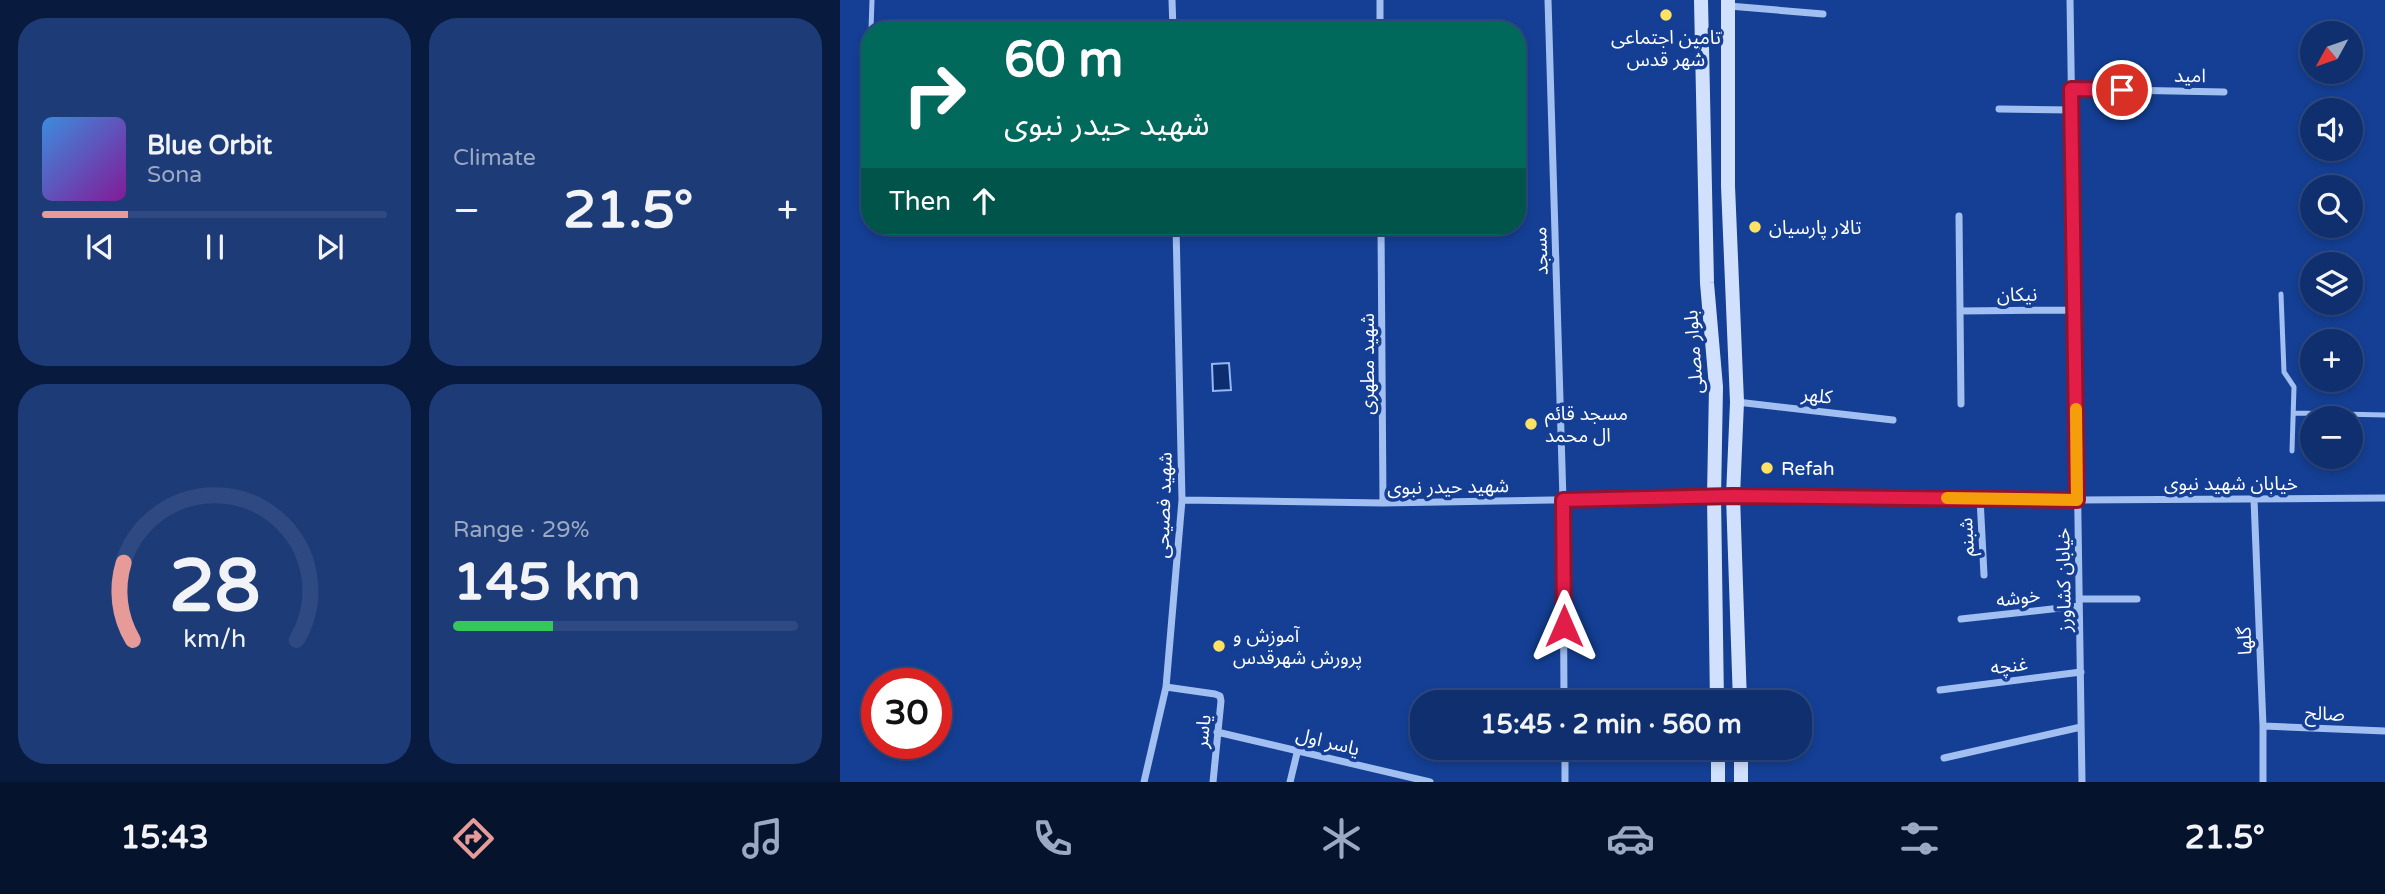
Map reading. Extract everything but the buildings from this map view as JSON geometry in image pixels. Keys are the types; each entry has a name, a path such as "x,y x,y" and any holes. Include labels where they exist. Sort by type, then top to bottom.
{"main road":[{"name":"بلوار مصلی","path":"1701,0 1707,283 1716,387 1714,497 1717,690"},
{"path":"1728,3 1728,186 1737,402 1733,496 1740,690"},
{"path":"1714,497 1733,496"},
{"path":"1718,760 1718,782"},
{"path":"1741,760 1741,782"}],"street":[{"path":"1172,0 1173,21"},
{"path":"1380,0 1380,21"},
{"name":"مسجد","path":"1548,0 1563,500 1564,690"},
{"name":"خیابان کشاورز","path":"2070,0 2082,782"},
{"path":"1728,3 1823,14"},
{"name":"امید","path":"2071,89 2224,92"},
{"path":"1999,109 2072,110"},
{"path":"1959,216 1961,404"},
{"name":"شهید فصیحی","path":"1144,782 1166,687 1182,500 1177,235"},
{"name":"شهید مطهری","path":"1381,235 1383,503"},
{"name":"نیکان","path":"1960,311 2075,310"},
{"name":"کلهر","path":"1737,402 1893,420"},
{"name":"خیابان شهید نبوی","path":"1733,496 2077,500 2385,498"},
{"name":"شهید حیدر نبوی","path":"1182,500 1383,503 1714,497"},
{"name":"شبنم","path":"1980,498 1984,575"},
{"name":"گلها","path":"2254,499 2263,782"},
{"name":"خوشه","path":"1961,620 2079,602 2137,599"},
{"name":"غنچه","path":"1940,690 2081,672"},
{"name":"یاسر","path":"1166,687 1220,696 1213,782"},
{"name":"صالح","path":"2263,726 2385,731"},
{"path":"1944,758 2081,727"},
{"name":"یاسر اول","path":"1217,732 1430,782"},
{"path":"1290,782 1298,749"},
{"path":"1565,760 1565,782"}],"lane":[{"path":"871,21 872,0"},
{"path":"2281,294 2284,372 2294,387 2292,451"},
{"path":"2295,412 2385,415"}],"water":[{"path":"1229,363 1231,390 1213,391 1212,364"}],"slow traffic":[{"path":"1947,498 2077,500 2076,409"}],"place":[{"name":"تامین اجتماعی شهر قدس","path":"1666,15"},
{"name":"تالار پارسیان","path":"1755,227"},
{"name":"مسجد قائم ال محمد","path":"1531,424"},
{"name":"Refah","path":"1767,468"},
{"name":"آموزش و پرورش شهرقدس","path":"1219,646"}],"route":[{"path":"1564,626 1563,500 1733,496 2077,500 2071,89 2122,90"}]}
